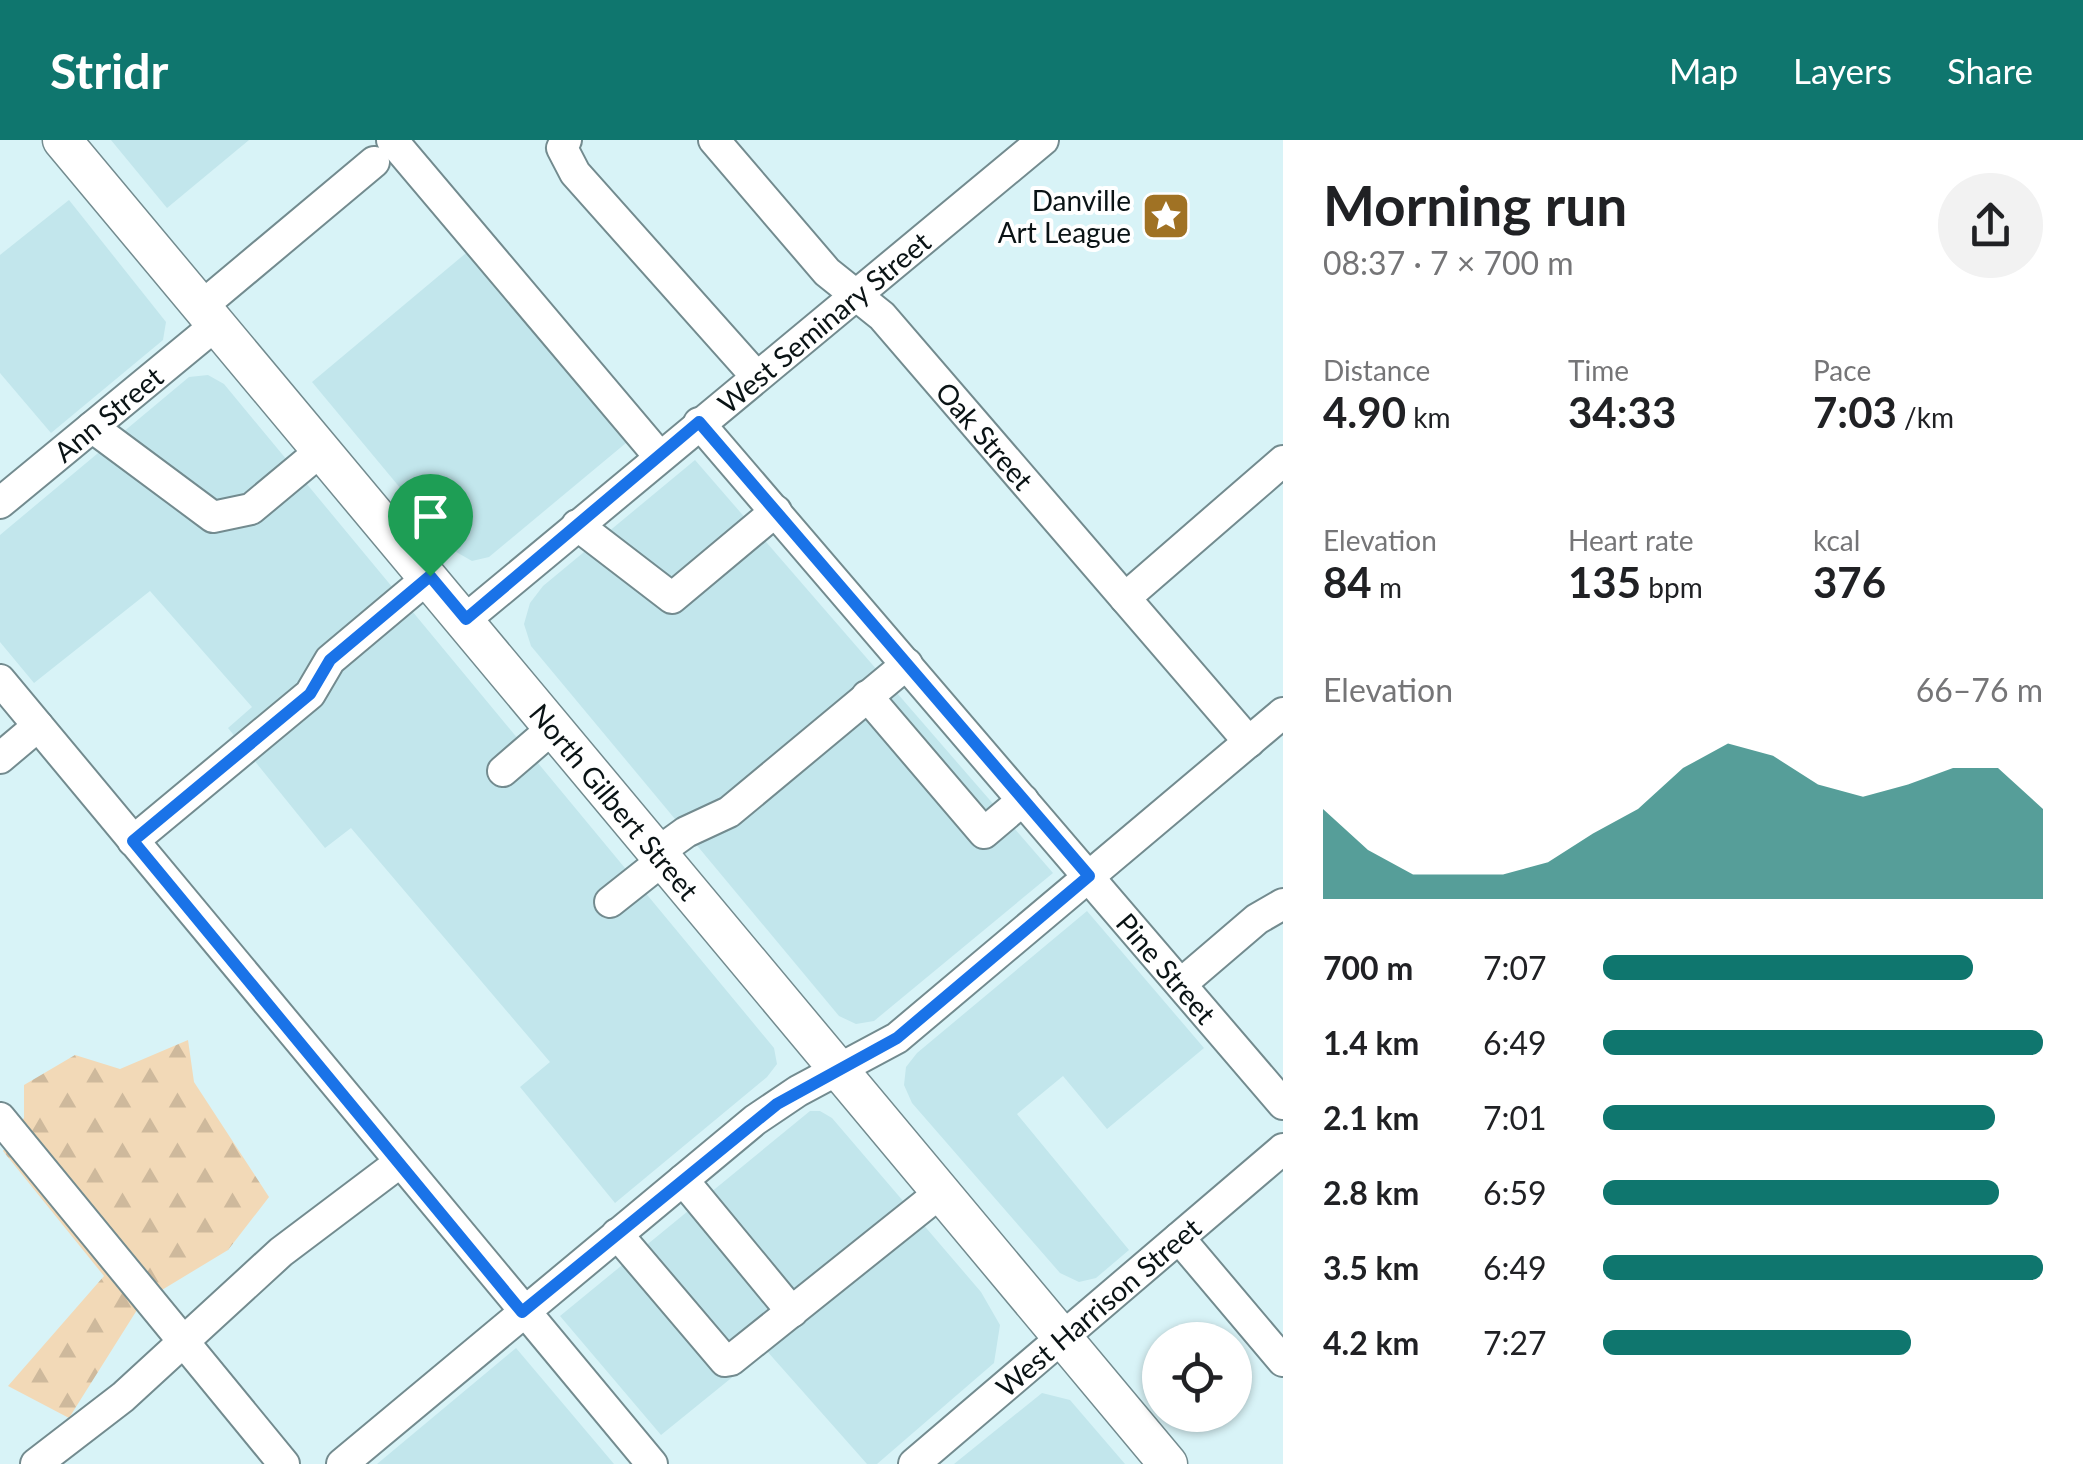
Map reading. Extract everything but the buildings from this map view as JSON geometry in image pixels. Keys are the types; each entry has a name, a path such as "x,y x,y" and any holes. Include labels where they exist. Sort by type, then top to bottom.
{"main road":[{"name":"North Gilbert Street","path":"62,140 1168,1464"}],"street":[{"path":"566,140 562,148 575,173 756,376"},
{"name":"Oak Street","path":"714,140 827,272 882,316 1249,742"},
{"name":"West Seminary Street","path":"466,619 855,294 1026,145"},
{"name":"Ann Street","path":"0,503 92,427 383,151"},
{"path":"383,151 659,456"},
{"name":"Pine Street","path":"699,422 1283,1104"},
{"path":"92,427 213,517 251,509 322,449"},
{"path":"1125,598 1282,463"},
{"path":"578,525 672,598 776,512"},
{"path":"133,841 310,694 330,660 430,576"},
{"path":"610,902 686,832 729,812 907,664"},
{"path":"0,680 652,1464"},
{"path":"867,696 984,833 1023,800"},
{"path":"342,1464 777,1104 897,1038 1283,713"},
{"path":"0,758 38,726"},
{"path":"502,771 554,727"},
{"path":"1180,984 1257,919 1283,904"},
{"path":"0,1118 284,1464"},
{"name":"West Harrison Street","path":"914,1464 1283,1149"},
{"path":"36,1464 123,1397 281,1252 399,1163"},
{"path":"683,1180 792,1312"},
{"path":"616,1234 725,1360 732,1360 941,1192"},
{"path":"1179,1238 1283,1361"}],"shaded area":[{"path":"111,140 249,140 167,208"},
{"path":"69,200 166,322 163,340 51,433 0,373 0,255"},
{"path":"478,243 638,433 489,557 472,561 451,549 312,382"},
{"path":"208,375 224,384 774,1048 777,1064 767,1077 615,1203 520,1087 550,1062 351,828 325,848 228,728 252,707 150,591 34,683 0,642 0,535 189,377"},
{"path":"695,460 1053,873 874,1021 856,1024 839,1016 531,646 524,624 530,603 543,586"},
{"path":"1087,911 1204,1048 1107,1129 1063,1076 1017,1114 1129,1250 1096,1278 1079,1282 1060,1273 912,1103 904,1085 906,1067 917,1053"},
{"path":"810,1111 820,1111 832,1118 981,1292 1000,1325 994,1363 877,1464 867,1464 766,1350 661,1435 560,1316"},
{"path":"516,1348 614,1464 377,1464"},
{"path":"1042,1393 1070,1400 1125,1464 954,1464"}],"green space":[{"path":"188,1040 194,1082 269,1197 228,1250 142,1302 69,1418 8,1386 104,1276 3,1151 24,1118 24,1085 75,1055 120,1069"}],"place":[{"name":"Danville Art League","path":"1166,216"}],"route":[{"path":"699,422 1089,876 897,1038 777,1104 522,1312 133,841 310,694 330,660 430,576 466,619 699,422"}]}
